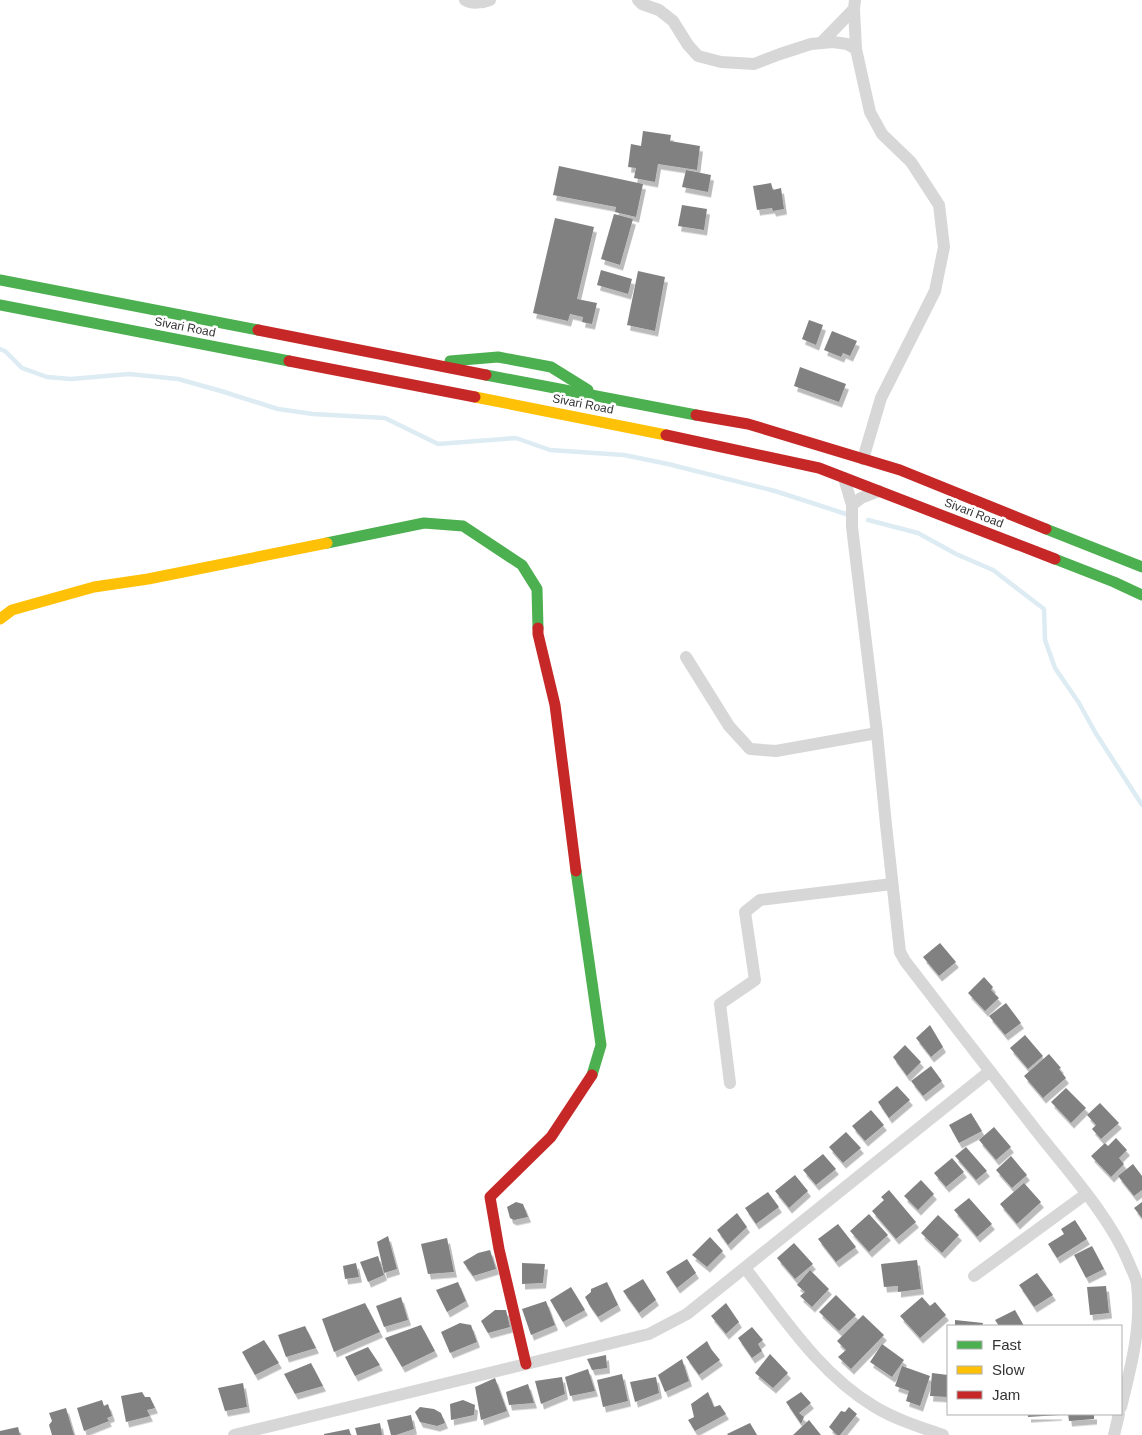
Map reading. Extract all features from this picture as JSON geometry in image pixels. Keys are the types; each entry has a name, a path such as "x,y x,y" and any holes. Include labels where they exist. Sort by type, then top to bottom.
{"main road":[{"name":"Sivari Road","path":"0,280 748,424 900,470 1142,567"},
{"name":"Sivari Road","path":"0,305 642,430 818,468 1114,582 1142,595"},
{"path":"428,363 498,356 551,367 600,397"},
{"path":"0,619 12,610 94,587 148,579 424,523 464,526 522,564 537,589 538,634 555,705 600,1046 592,1076 551,1137 490,1197 499,1250 526,1364"}],"street":[{"path":"465,0 468,2 485,2 490,0"},
{"path":"638,0 642,4 659,10 673,21 688,45 698,56 721,62 754,64 780,54 821,43 847,44 856,49"},
{"path":"821,43 855,5"},
{"path":"855,5 856,49 870,112 882,134 911,162 939,205 944,247 935,291 881,398 864,459"},
{"path":"844,478 852,505 852,527 878,733 900,952 905,961 1110,1226 1125,1254 1137,1282 1139,1311 1136,1347 1122,1403"},
{"path":"852,505 861,498 879,491"},
{"path":"686,657 729,726 750,749 776,751 878,733"},
{"path":"730,1083 720,1004 755,980 745,912 760,900 892,884"},
{"path":"234,1435 648,1334 687,1314 990,1071"},
{"path":"974,1276 1086,1194"},
{"path":"745,1268 802,1343 844,1386 902,1421 943,1435"},
{"path":"1114,1435 1119,1415"}],"building":[{"path":"643,131 671,135 670,141 700,146 697,170 658,164 655,182 634,178 636,168 628,167 631,144 641,146"},
{"path":"559,166 643,184 636,217 615,212 616,207 553,195"},
{"path":"686,170 711,175 708,192 682,187"},
{"path":"771,183 773,190 781,188 784,209 773,211 772,208 757,210 753,186"},
{"path":"682,205 707,209 704,230 678,226"},
{"path":"614,214 633,219 620,265 601,259"},
{"path":"555,218 594,227 577,299 597,303 592,324 582,322 583,317 570,314 568,321 533,313"},
{"path":"601,270 632,279 628,294 597,285"},
{"path":"638,271 665,277 655,331 627,325"},
{"path":"809,320 823,325 816,345 802,339"},
{"path":"832,331 857,341 850,356 843,353 841,357 824,350"},
{"path":"800,367 846,384 839,402 794,386"},
{"path":"940,943 956,962 939,976 923,957"},
{"path":"984,977 993,987 991,990 999,998 985,1011 968,993"},
{"path":"1006,1003 1021,1023 1005,1035 989,1016"},
{"path":"930,1025 943,1047 931,1057 916,1038"},
{"path":"1025,1035 1043,1056 1028,1069 1010,1048"},
{"path":"905,1045 921,1062 907,1076 893,1057"},
{"path":"1049,1054 1061,1068 1059,1069 1066,1078 1043,1098 1024,1076"},
{"path":"931,1066 942,1081 923,1096 911,1081"},
{"path":"897,1086 910,1100 889,1118 878,1102"},
{"path":"1066,1088 1086,1108 1071,1123 1051,1102"},
{"path":"1100,1103 1119,1123 1101,1139 1092,1129 1096,1125 1087,1115"},
{"path":"871,1110 884,1125 865,1141 852,1126"},
{"path":"971,1113 982,1131 959,1143 949,1125"},
{"path":"994,1127 1011,1147 996,1160 979,1140"},
{"path":"846,1132 861,1148 843,1163 829,1147"},
{"path":"1116,1138 1127,1150 1119,1158 1124,1164 1111,1177 1091,1156 1105,1143 1108,1146"},
{"path":"966,1147 987,1171 976,1180 955,1156"},
{"path":"823,1154 836,1169 816,1185 803,1170"},
{"path":"1011,1156 1027,1175 1012,1188 996,1170"},
{"path":"952,1158 964,1172 946,1187 934,1173"},
{"path":"1133,1164 1142,1176 1142,1190 1134,1196 1118,1176"},
{"path":"795,1175 808,1191 789,1208 775,1191"},
{"path":"921,1180 934,1194 918,1210 904,1196"},
{"path":"1024,1183 1041,1202 1017,1224 1000,1204"},
{"path":"889,1190 916,1222 896,1239 872,1211 884,1200 881,1197"},
{"path":"768,1192 779,1207 756,1224 745,1208"},
{"path":"969,1198 992,1224 977,1237 954,1210"},
{"path":"516,1202 523,1204 528,1217 514,1220 510,1218 507,1207"},
{"path":"1142,1202 1142,1218 1134,1208"},
{"path":"737,1213 747,1227 728,1245 717,1230"},
{"path":"869,1214 888,1235 869,1252 850,1231"},
{"path":"938,1215 959,1235 942,1253 921,1233"},
{"path":"1075,1220 1087,1239 1057,1258 1048,1244 1064,1234 1061,1229"},
{"path":"838,1224 856,1247 836,1262 818,1239"},
{"path":"388,1236 397,1269 384,1273 377,1242"},
{"path":"710,1237 723,1251 707,1267 692,1255"},
{"path":"447,1238 454,1272 428,1274 421,1244"},
{"path":"794,1243 813,1264 795,1279 777,1258"},
{"path":"1092,1246 1104,1269 1086,1278 1074,1255"},
{"path":"490,1250 496,1269 473,1276 463,1262 478,1253"},
{"path":"378,1256 384,1275 368,1282 360,1262"},
{"path":"687,1259 696,1273 677,1288 666,1272"},
{"path":"917,1260 921,1289 898,1292 898,1286 884,1287 881,1264"},
{"path":"356,1263 359,1277 345,1279 343,1266"},
{"path":"522,1263 545,1264 543,1283 522,1284"},
{"path":"810,1270 829,1289 812,1307 800,1296 805,1292 797,1285"},
{"path":"1037,1273 1053,1295 1034,1307 1019,1285"},
{"path":"643,1279 656,1300 639,1313 623,1291"},
{"path":"458,1282 466,1301 447,1312 436,1290"},
{"path":"607,1282 618,1305 598,1317 585,1297 591,1292 591,1289"},
{"path":"1106,1286 1109,1313 1090,1315 1087,1287"},
{"path":"571,1287 585,1310 563,1322 550,1300"},
{"path":"836,1295 856,1315 839,1331 819,1312"},
{"path":"401,1297 408,1320 384,1327 376,1306"},
{"path":"922,1297 930,1306 935,1302 946,1315 920,1338 900,1316"},
{"path":"546,1301 555,1325 531,1335 522,1309"},
{"path":"365,1303 380,1332 334,1352 322,1319"},
{"path":"726,1303 739,1322 726,1334 711,1316"},
{"path":"495,1310 506,1310 510,1327 488,1333 481,1321"},
{"path":"1015,1310 1023,1325 998,1325 995,1320"},
{"path":"863,1315 884,1335 851,1369 838,1357 846,1350 837,1341"},
{"path":"955,1320 983,1323 982,1325 955,1325"},
{"path":"460,1323 471,1325 477,1342 450,1353 441,1332"},
{"path":"421,1325 435,1351 402,1367 385,1338"},
{"path":"305,1326 316,1348 286,1357 278,1335"},
{"path":"752,1327 763,1340 758,1344 762,1351 752,1358 738,1338"},
{"path":"264,1340 279,1363 255,1375 242,1352"},
{"path":"707,1341 720,1360 699,1375 686,1357"},
{"path":"882,1344 904,1360 892,1377 870,1362"},
{"path":"368,1347 380,1365 355,1376 345,1357"},
{"path":"770,1354 788,1373 773,1388 755,1373"},
{"path":"606,1355 607,1368 592,1370 587,1359"},
{"path":"682,1359 689,1381 665,1392 658,1375"},
{"path":"311,1363 323,1386 295,1394 284,1374"},
{"path":"902,1366 930,1376 920,1406 906,1401 909,1391 895,1386"},
{"path":"588,1369 595,1391 570,1396 565,1377"},
{"path":"932,1373 947,1375 947,1397 930,1396"},
{"path":"622,1374 628,1401 603,1407 597,1380"},
{"path":"562,1377 565,1394 541,1404 535,1381"},
{"path":"656,1377 659,1393 635,1402 630,1382"},
{"path":"495,1378 507,1411 481,1420 475,1387"},
{"path":"243,1383 247,1407 225,1411 218,1388"},
{"path":"528,1384 534,1403 509,1405 506,1392"},
{"path":"142,1392 145,1397 150,1397 155,1408 147,1410 150,1416 126,1422 121,1396"},
{"path":"708,1392 714,1407 720,1405 726,1414 695,1431 688,1420 694,1417 691,1404"},
{"path":"801,1392 811,1403 799,1413 804,1417 801,1424 786,1402"},
{"path":"102,1400 104,1406 108,1404 112,1416 107,1418 109,1421 84,1431 77,1408"},
{"path":"463,1400 475,1405 474,1415 451,1420 450,1404"},
{"path":"420,1407 434,1409 441,1413 445,1423 437,1426 420,1422 415,1412"},
{"path":"849,1407 857,1414 840,1435 837,1435 829,1427 841,1411 845,1412"},
{"path":"66,1408 74,1435 52,1435 49,1425 52,1421 49,1413"},
{"path":"411,1415 414,1429 391,1435 387,1420"},
{"path":"1028,1415 1059,1415 1028,1417"},
{"path":"1068,1415 1094,1415 1094,1419 1069,1421"},
{"path":"809,1420 821,1435 793,1435"},
{"path":"380,1423 382,1435 357,1435 355,1428"},
{"path":"750,1423 757,1435 727,1434"},
{"path":"18,1427 20,1435 0,1435 0,1431"},
{"path":"349,1429 351,1435 324,1435 324,1434"}],"waterway":[{"path":"0,349 5,351 22,368 47,377 71,379 129,374 178,379 278,409 313,414 385,418 438,444 516,438 550,450 624,455 775,491 846,514"},
{"path":"868,520 918,533 956,554 993,570 1044,609 1045,640 1055,668 1142,805"}],"traffic: fast":[{"path":"0,280 258,330"},
{"path":"0,305 289,361"},
{"path":"450,361 498,357 551,367 588,390"},
{"path":"486,375 696,415"},
{"path":"327,543 424,523 463,526 522,565 537,589 538,628"},
{"path":"1046,529 1142,567"},
{"path":"1055,559 1142,595"},
{"path":"576,871 601,1045 592,1075"}],"traffic: slow":[{"path":"475,397 666,435"},
{"path":"0,619 12,610 94,587 148,579 327,543"}],"traffic: jam":[{"path":"258,330 486,375"},
{"path":"289,361 475,397"},
{"path":"696,415 748,424 900,470 1046,529"},
{"path":"666,435 819,468 1055,559"},
{"path":"538,628 555,705 576,871"},
{"path":"526,1364 499,1249 490,1197 551,1137 592,1075"}]}
